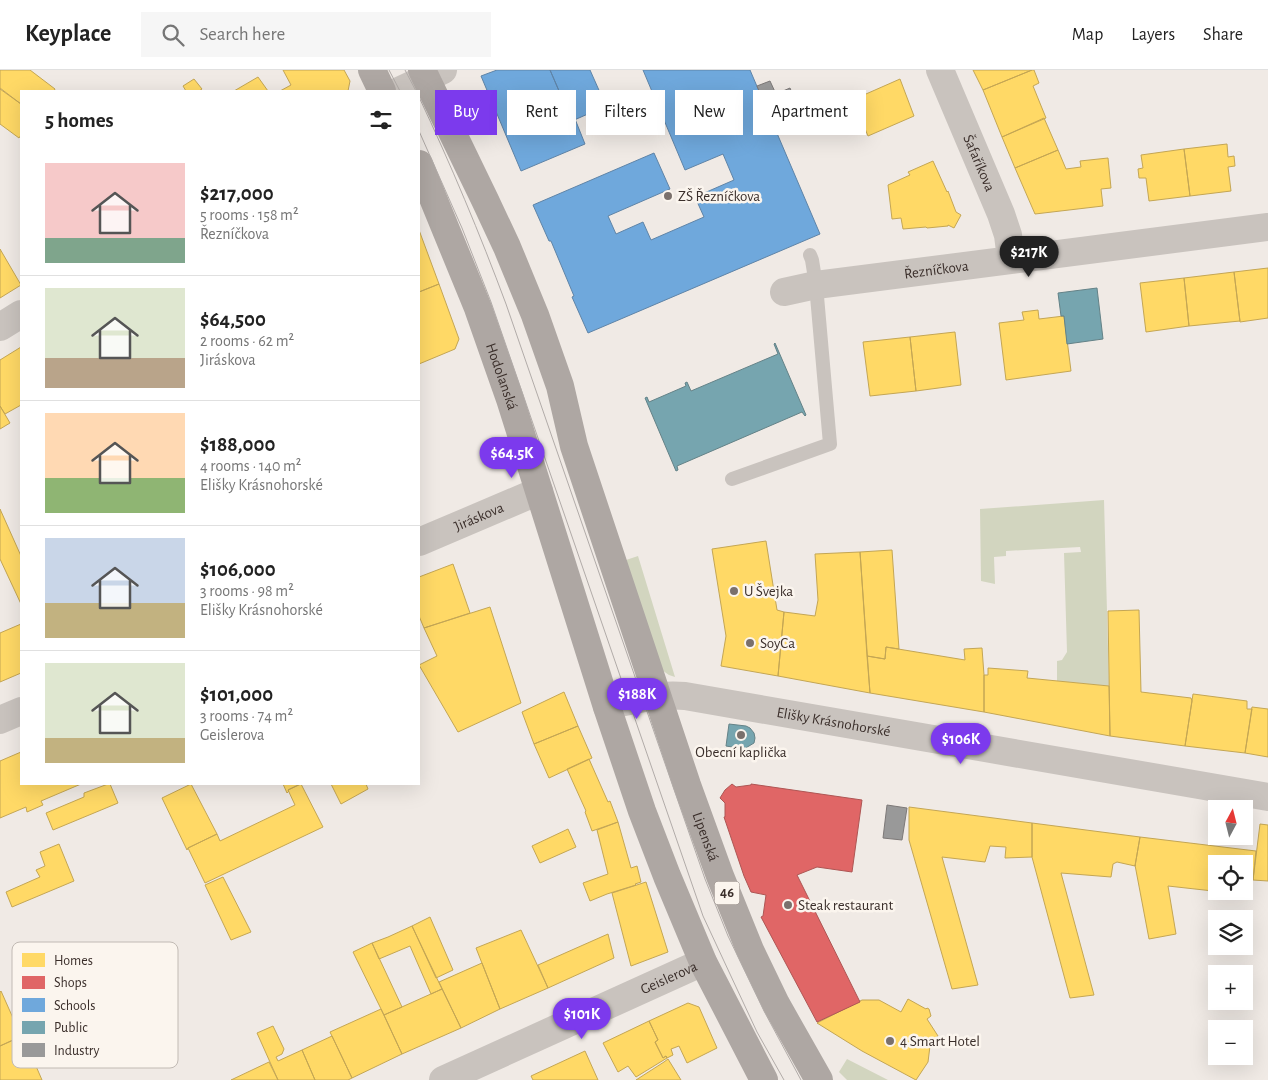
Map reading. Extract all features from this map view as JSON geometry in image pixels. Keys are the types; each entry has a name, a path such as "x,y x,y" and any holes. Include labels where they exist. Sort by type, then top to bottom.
{"main road":[{"path":"372,70 382,90"},
{"name":"Lipenská","path":"430,73 535,315 560,386 574,446 687,785 720,876 750,950 776,1004 819,1080"},
{"name":"Hodolanská","path":"420,166 478,308 510,398 607,708"},
{"path":"607,708 642,811 703,962 764,1080"}],"street":[{"name":"Šafaříkova","path":"940,70 1001,214 1008,235 1011,259"},
{"path":"401,90 430,73"},
{"name":"Řezníčkova","path":"784,292 816,284 1268,228"},
{"path":"0,327 20,315"},
{"name":"Jiráskova","path":"420,542 539,491"},
{"name":"Elišky Krásnohorské","path":"607,708 628,700 658,695 685,696 1268,797"},
{"path":"0,720 20,711"},
{"name":"Geislerova","path":"443,1080 703,962"}],"lane":[{"path":"732,479 830,444 816,284 810,255"}],"green space":[{"path":"1104,500 1109,686 1057,681 1057,661 1062,660 1067,652 1064,553 1081,552 1080,547 1006,551 1006,556 994,557 995,584 981,581 980,509"},
{"path":"638,556 675,677 659,668 620,562"},
{"path":"847,1059 888,1080 847,1080 839,1072"}],"building: Homes":[{"path":"0,70 30,70 55,89 20,90 20,103 0,88"},
{"path":"283,70 344,70 350,81 348,90 282,90 291,85"},
{"path":"973,70 1032,70 983,90"},
{"path":"1034,70 1039,83 1033,86 1046,118 1002,137 983,90"},
{"path":"258,77 267,90 236,90"},
{"path":"194,79 202,89 185,90 183,86"},
{"path":"900,79 914,116 868,136 866,131 866,94"},
{"path":"0,89 20,103 19,138 0,124"},
{"path":"1044,118 1058,150 1015,168 1002,137"},
{"path":"1227,144 1228,157 1234,156 1235,166 1228,167 1231,191 1190,196 1184,149"},
{"path":"1184,149 1190,196 1149,201 1146,178 1139,178 1138,169 1143,168 1141,155"},
{"path":"1058,150 1066,169 1081,167 1080,161 1108,158 1111,188 1101,189 1103,206 1035,214 1015,168"},
{"path":"933,161 956,212 961,215 954,228 948,225 903,229 901,218 892,219 888,185 910,175 908,172"},
{"path":"420,233 439,284 420,292"},
{"path":"0,249 20,286 0,298"},
{"path":"1268,268 1268,318 1240,322 1234,272"},
{"path":"1234,272 1240,321 1189,326 1184,278"},
{"path":"1184,278 1189,326 1146,332 1140,283"},
{"path":"439,284 459,339 455,349 420,364 420,292"},
{"path":"1038,310 1039,319 1064,316 1071,371 1006,380 999,323 1024,320 1022,312"},
{"path":"955,332 961,385 916,391 910,337"},
{"path":"910,337 916,391 870,396 863,342"},
{"path":"20,348 20,406 5,414 0,406 0,360"},
{"path":"0,406 10,423 0,429"},
{"path":"0,509 20,554 20,602 0,559"},
{"path":"766,541 777,610 784,612 778,676 721,666 726,636 712,549"},
{"path":"892,550 899,649 886,647 885,659 867,656 860,552"},
{"path":"860,552 870,693 778,676 784,612 815,616 818,600 815,554"},
{"path":"453,564 470,613 424,628 420,618 420,577"},
{"path":"490,607 521,703 458,732 420,667 420,664 437,656 424,628"},
{"path":"1139,610 1141,692 1191,698 1185,746 1110,736 1108,611"},
{"path":"20,624 20,673 0,682 0,633"},
{"path":"886,647 965,660 964,649 982,648 984,712 870,693 867,656 885,659"},
{"path":"988,668 1028,671 1027,678 1109,686 1110,736 984,712 984,675 988,675"},
{"path":"564,692 578,726 534,744 522,712"},
{"path":"1193,694 1247,701 1247,709 1252,709 1245,753 1185,746"},
{"path":"1252,707 1268,709 1268,757 1245,753"},
{"path":"578,726 592,758 549,778 534,744"},
{"path":"20,752 20,785 79,785 41,801 43,805 27,812 26,807 0,818 0,761"},
{"path":"589,759 608,802 610,801 618,822 592,831 586,811 567,769"},
{"path":"110,785 118,803 53,830 46,813 84,797 84,793"},
{"path":"192,785 217,834 187,850 162,798"},
{"path":"283,785 298,785 288,790 287,793"},
{"path":"302,785 323,827 205,883 188,848 217,834 220,841 295,805 288,790"},
{"path":"332,785 366,785 368,789 341,804"},
{"path":"909,807 1032,823 1032,857 1005,858 1006,847 990,846 985,862 942,857 978,985 952,989 909,840"},
{"path":"618,822 631,868 637,866 641,882 590,901 583,883 608,874 597,830"},
{"path":"1032,823 1140,837 1135,866 1117,862 1113,864 1111,877 1061,873 1094,995 1070,998 1032,857"},
{"path":"1260,824 1268,825 1268,881 1253,880"},
{"path":"568,829 576,847 540,863 532,846"},
{"path":"1140,837 1256,851 1253,880 1253,855 1208,855 1208,890 1168,886 1176,934 1149,939 1135,865"},
{"path":"59,844 74,881 12,907 6,892 40,877 36,870 45,866 40,852"},
{"path":"223,877 251,932 231,940 205,885"},
{"path":"646,882 668,952 631,966 612,893"},
{"path":"430,917 453,970 436,978 412,926"},
{"path":"412,926 442,989 431,994 410,946 379,959 372,943"},
{"path":"521,930 548,988 500,1009 476,948"},
{"path":"608,934 614,958 548,988 538,965"},
{"path":"372,943 402,1007 384,1015 353,952"},
{"path":"482,963 500,1009 461,1028 439,982"},
{"path":"442,989 461,1028 402,1054 384,1015"},
{"path":"0,992 12,1016 12,1040 0,1046"},
{"name":"4 Smart Hotel","path":"908,999 929,1009 931,1016 927,1019 938,1036 930,1046 928,1062 916,1080 862,1051 817,1023 862,1000 879,1000 901,1012"},
{"path":"688,1003 699,1007 717,1048 687,1063 679,1046 671,1049 673,1055 663,1058 655,1042 658,1040 649,1021"},
{"path":"381,1009 402,1054 352,1078 330,1032"},
{"path":"649,1021 658,1040 655,1042 663,1058 666,1056 667,1058 636,1077 628,1066 618,1072 603,1043"},
{"path":"273,1026 284,1049 282,1054 276,1057 278,1061 302,1050 315,1080 278,1080 257,1033"},
{"path":"332,1036 352,1078 348,1080 315,1080 302,1050"},
{"path":"12,1041 12,1068 37,1068 42,1080 0,1080 0,1046"},
{"path":"585,1051 598,1080 533,1080 531,1076"},
{"path":"668,1059 681,1080 636,1080 664,1062"},
{"path":"269,1062 278,1080 231,1080"}],"building: Shops":[{"name":"Steak restaurant","path":"732,784 736,787 751,784 862,800 852,872 817,867 797,875 860,1002 817,1022 761,917 763,916 766,895 751,892 744,876 724,817 725,803 720,798"}],"building: Schools":[{"path":"497,70 550,70 559,90 507,90 507,135 576,135 576,122 585,144 521,171 497,114 497,90 487,90 481,76"},
{"path":"550,70 590,70 599,90 586,90 586,115 576,119 576,90 559,90"},
{"name":"ZŠ Řezníčkova","path":"643,70 750,70 759,90 753,90 753,135 778,135 820,234 588,333 551,241 549,241 533,205 654,153 670,189 608,216 616,234 643,222 651,240 704,217 695,197 734,180 723,154 685,170 665,122 665,90 651,90"}],"building: Public":[{"path":"1097,288 1103,339 1067,344 1064,316 1061,316 1058,293"},
{"path":"775,343 806,415 802,412 677,466 678,470 676,471 645,398 647,397 649,402 686,386 685,383 687,382 691,391 778,354"},
{"name":"Obecní kaplička","path":"729,724 750,728 754,733 754,743 744,749 726,746"}],"building: Industry":[{"path":"770,81 774,90 759,90 757,86"},
{"path":"887,805 907,808 902,840 883,838"}],"tram line":[{"path":"389,70 399,90"},
{"path":"405,70 415,90"},
{"path":"420,99 465,200 506,304 705,879 728,936 764,1011 801,1080"},
{"path":"420,133 462,228 491,302 703,916 757,1032 784,1080"}],"place":[{"name":"ZŠ Řezníčkova","path":"668,196"},
{"name":"U Švejka","path":"734,591"},
{"name":"SoyCa","path":"750,643"},
{"name":"Obecní kaplička","path":"741,735"},
{"name":"Steak restaurant","path":"788,905"},
{"name":"4 Smart Hotel","path":"890,1041"}]}
